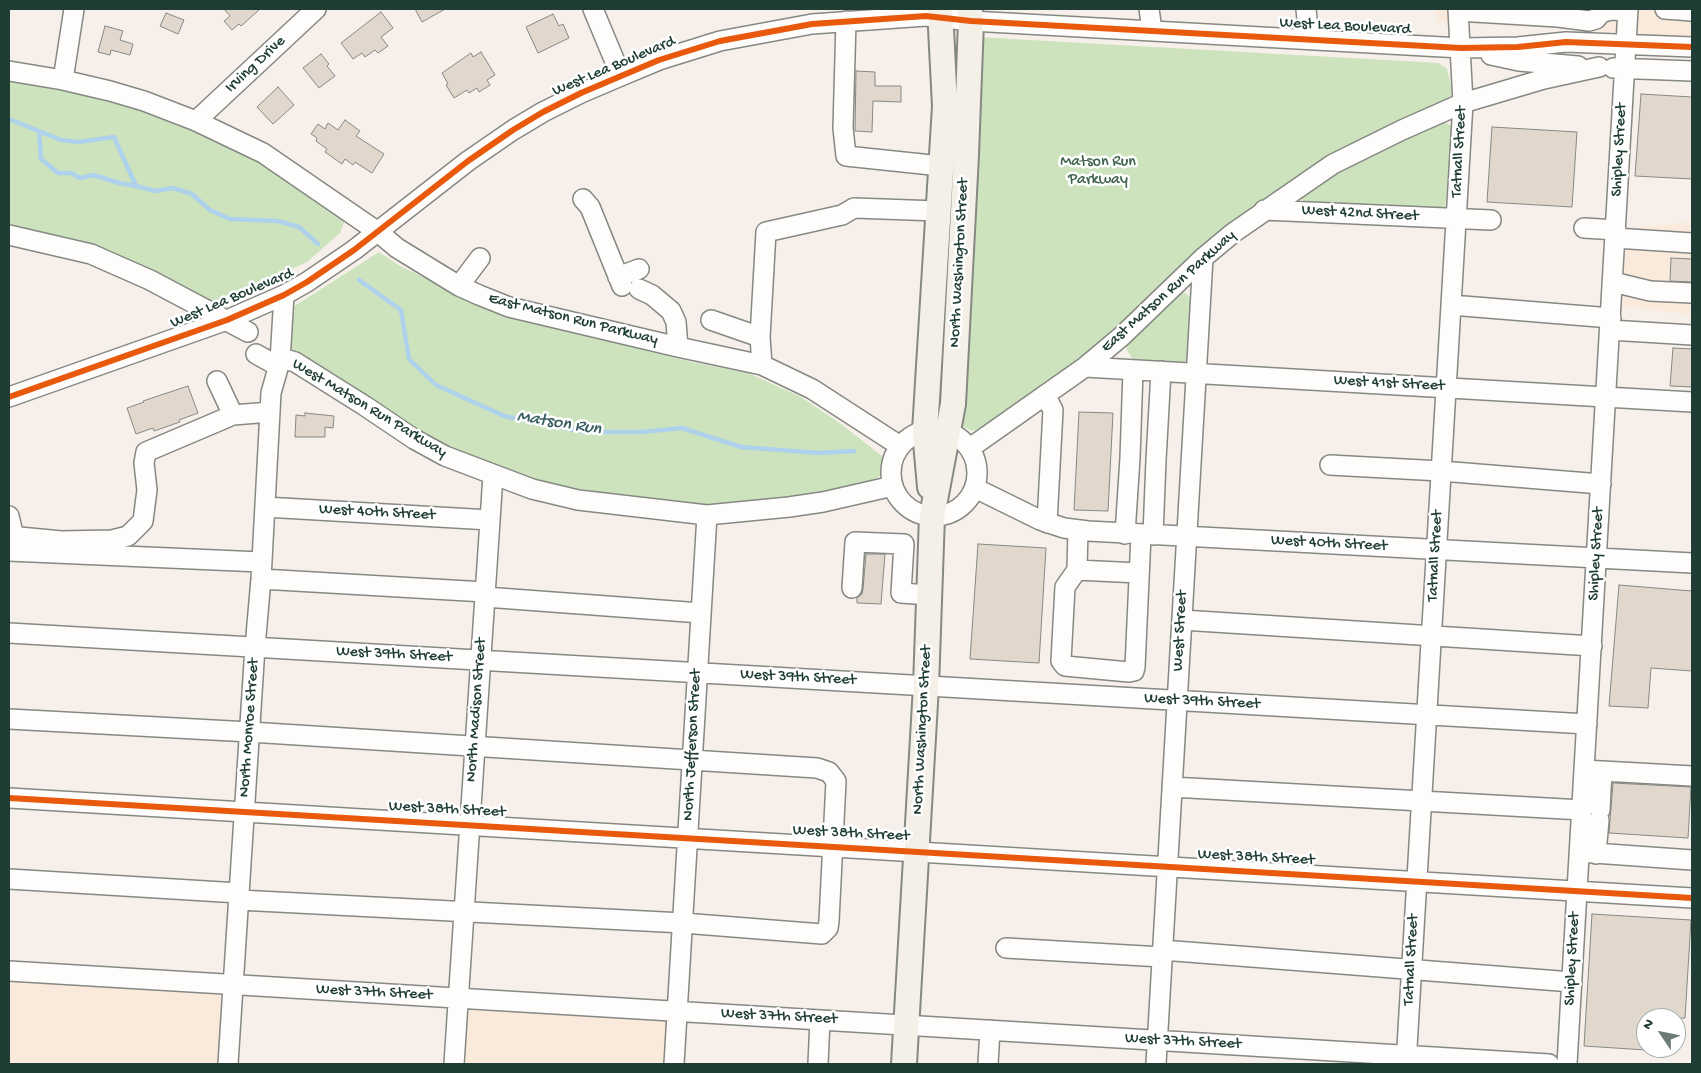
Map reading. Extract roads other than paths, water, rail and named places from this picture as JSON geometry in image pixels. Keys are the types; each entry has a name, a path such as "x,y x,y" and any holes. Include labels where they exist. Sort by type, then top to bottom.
{"main road":[{"name":"North Washington Street","path":"904,1064 918,852 932,516 925,431 945,106 940,13"},
{"name":"North Washington Street","path":"932,516 948,432 953,394 970,15"}],"street":[{"path":"63,80 74,9"},
{"name":"Irving Drive","path":"196,121 316,9"},
{"path":"593,9 621,76"},
{"path":"1149,9 1152,30"},
{"path":"1306,9 1309,39"},
{"path":"1665,9 1692,11"},
{"path":"1458,10 1570,14 1588,22 1596,19 1601,13 1611,10 1628,10"},
{"name":"Tatnall Street","path":"1407,1060 1463,103 1458,10"},
{"name":"Shipley Street","path":"1567,1064 1577,891 1588,853 1594,813 1593,770 1587,724 1628,10"},
{"name":"West Lea Boulevard","path":"9,397 232,318 284,295 327,270 448,176 514,130 581,93 660,60 720,41 815,16 846,21 940,13 1152,30 1461,48 1518,47 1566,42 1692,47"},
{"path":"846,21 843,128 846,156 941,166"},
{"name":"West Lea Boulevard","path":"1461,48 1519,61 1692,72"},
{"name":"East Matson Run Parkway","path":"970,448 1085,367 1146,314 1203,258 1264,210 1333,164 1463,103 1544,79 1600,67"},
{"name":"East Matson Run Parkway","path":"9,71 63,80 144,101 196,121 263,154 378,232 397,248 459,286 509,307 762,365 812,388 900,446"},
{"path":"583,199 590,207 626,284 652,295 671,311 676,322 678,347"},
{"path":"762,365 760,337 766,232 842,215 854,208 938,211"},
{"name":"West 42nd Street","path":"1264,210 1491,220"},
{"path":"1584,228 1616,234 1692,243"},
{"path":"9,235 91,254 139,274 232,318 248,332 271,393"},
{"path":"459,286 480,258"},
{"name":"West Street","path":"1156,1064 1203,258"},
{"path":"626,284 639,269"},
{"path":"1613,282 1650,291 1692,293"},
{"path":"271,393 280,361 284,295"},
{"path":"1451,305 1692,335"},
{"path":"710,320 760,337"},
{"name":"West Matson Run Parkway","path":"256,354 274,364 288,360 295,362 366,406 414,440 445,456 532,489 578,500 707,515 798,506 894,486"},
{"name":"West 41st Street","path":"1085,367 1692,402"},
{"path":"1078,530 1077,570 1064,587 1061,661 1065,666 1134,671 1140,535 1130,458 1133,370"},
{"path":"1140,535 1156,460 1161,371"},
{"path":"216,381 233,415"},
{"name":"North Monroe Street","path":"228,1064 271,393"},
{"path":"1046,395 1053,410 1047,522"},
{"path":"11,541 112,540 128,536 143,521 147,490 144,463 146,452 233,415 270,412"},
{"path":"937,430 948,432 960,438 970,448 977,467 975,488 968,500 958,509 946,514 932,516 919,513 908,507 899,498 894,486 892,466 900,446 911,436 925,431 937,430"},
{"path":"1130,458 1156,460"},
{"path":"1330,465 1441,471 1601,484"},
{"name":"North Madison Street","path":"454,1064 493,475"},
{"name":"West 40th Street","path":"975,488 1047,522 1064,528 1078,530 1140,535 1692,563"},
{"name":"West 40th Street","path":"265,507 490,520"},
{"name":"North Jefferson Street","path":"674,1064 707,515"},
{"path":"9,516 11,541"},
{"path":"11,541 485,594 701,613"},
{"path":"852,588 855,542 904,544 901,593 929,595"},
{"path":"1077,570 1139,572"},
{"path":"1182,620 1592,646"},
{"name":"West 39th Street","path":"9,632 1587,724"},
{"path":"9,719 250,732 816,768 828,772 836,781 829,921 828,928 822,934 683,923 464,912 9,879"},
{"path":"1593,770 1692,776"},
{"path":"1172,787 1594,813"},
{"name":"West 38th Street","path":"9,798 1692,898"},
{"path":"1588,853 1692,860"},
{"path":"1006,948 1162,954 1572,982"},
{"name":"West 37th Street","path":"9,971 1157,1040 1407,1060 1549,1064"},
{"path":"818,1064 820,1020"},
{"path":"988,1064 990,1030"}],"waterway":[{"name":"Matson Run","path":"9,119 61,140 79,142 114,137 136,186 155,191 173,188 192,194 210,210 230,219 278,221 299,227 318,244"},
{"name":"Matson Run","path":"39,131 41,159 58,173 71,173 80,178 94,175 136,186"},
{"name":"Matson Run","path":"359,280 401,310 409,359 436,385 504,416 585,432 642,432 682,428 741,447 819,453 854,451"}],"park label":[{"name":"Matson Run Parkway","path":"1098,172"}]}
